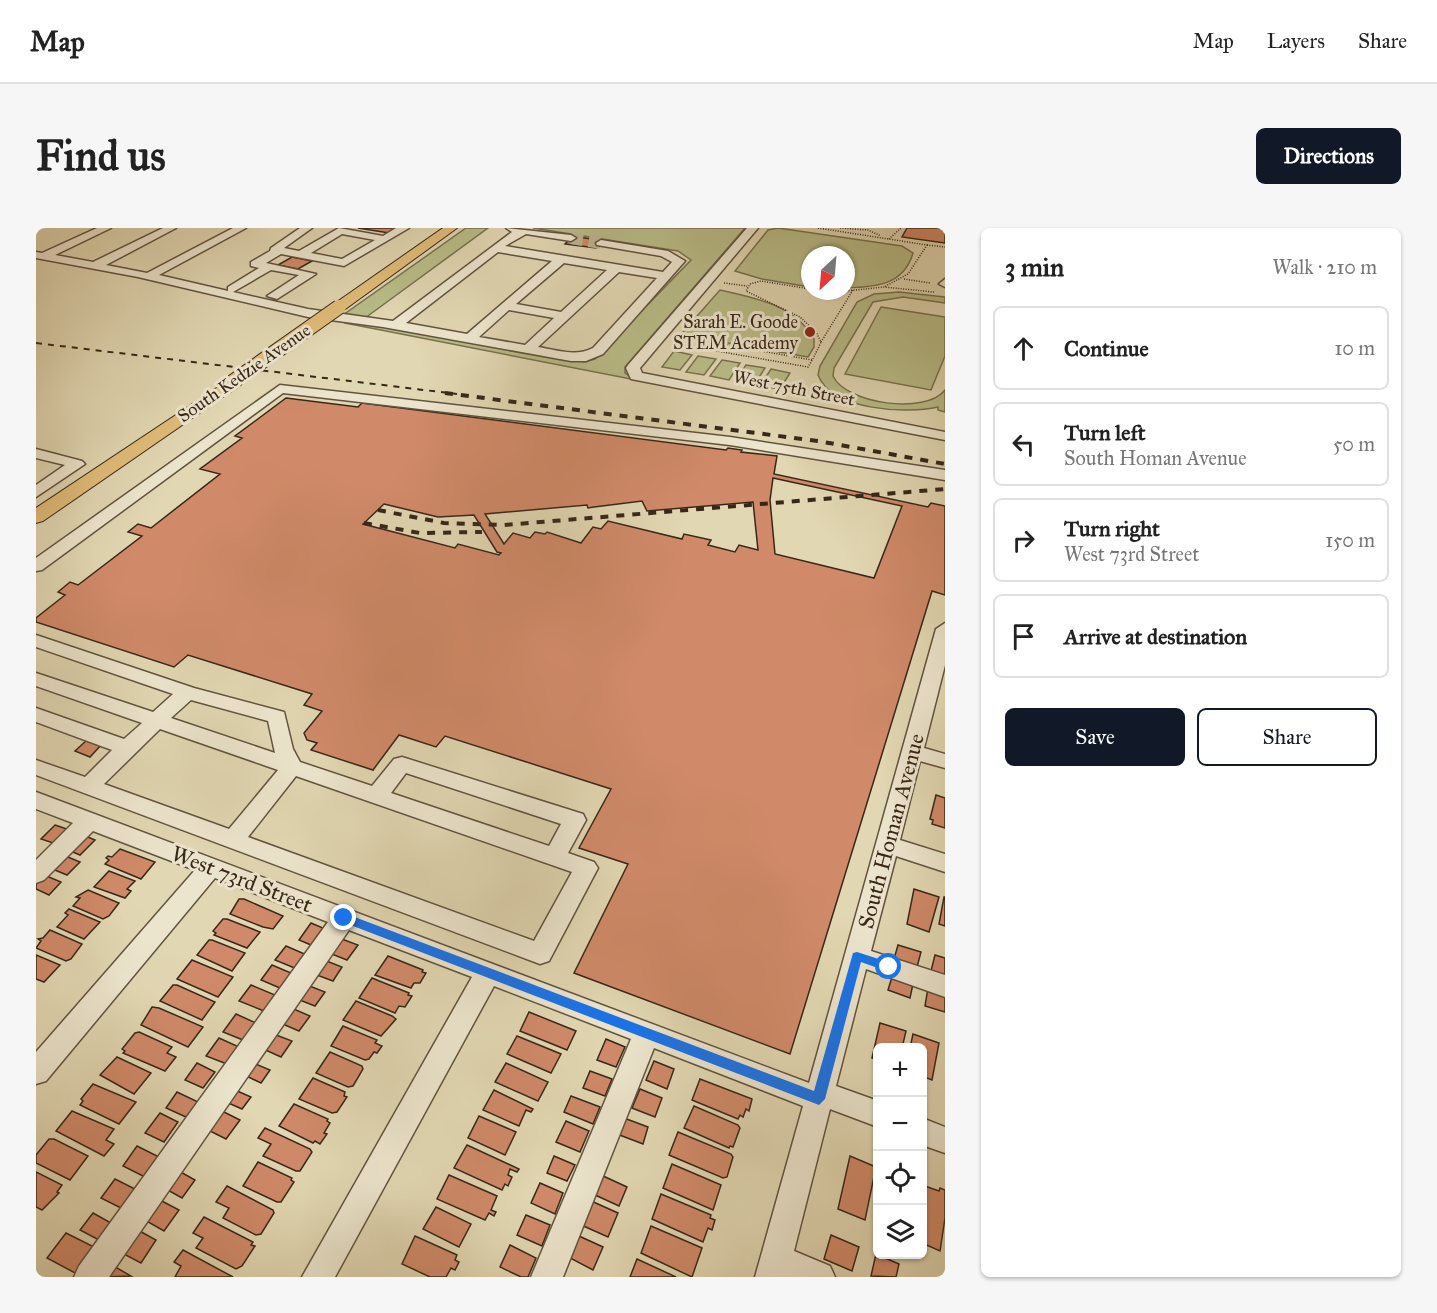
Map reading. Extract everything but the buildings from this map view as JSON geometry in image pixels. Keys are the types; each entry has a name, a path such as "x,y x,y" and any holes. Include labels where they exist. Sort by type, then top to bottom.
{"main road":[{"name":"South Kedzie Avenue","path":"36,517 451,228"}],"street":[{"path":"40,256 106,228"},
{"path":"94,266 171,228"},
{"path":"148,277 241,228"},
{"path":"277,252 275,248 307,228"},
{"path":"310,273 255,264 277,252 323,262 344,263 404,228"},
{"path":"507,228 571,238"},
{"name":"West 75th Street","path":"753,228 633,368 636,376 945,435"},
{"path":"299,256 340,231 386,239"},
{"path":"396,325 510,237 525,231"},
{"path":"273,296 310,273 361,235"},
{"path":"40,256 148,277 308,313 396,325 571,357 586,357 598,351 679,261 674,257 601,243"},
{"path":"495,248 666,276"},
{"path":"469,339 561,259"},
{"path":"232,289 270,266"},
{"path":"528,349 616,268"},
{"path":"507,306 564,316"},
{"path":"36,566 280,388 730,441 945,475"},
{"path":"36,453 77,464 36,492"},
{"name":"South Homan Avenue","path":"773,1268 912,752 939,674 945,629"},
{"path":"36,641 187,692 277,717 283,749 292,767"},
{"path":"36,679 586,868 540,954 36,767"},
{"path":"88,786 187,692"},
{"path":"38,717 127,748"},
{"path":"912,752 945,761"},
{"path":"376,796 402,764 575,820 554,857"},
{"path":"233,840 292,767"},
{"name":"West 73rd Street","path":"36,800 647,1033 820,1096 873,1112"},
{"path":"36,874 90,820"},
{"path":"887,845 945,863"},
{"path":"36,1072 211,867"},
{"path":"90,1277 344,918"},
{"path":"857,956 945,986"},
{"path":"318,1277 488,973"},
{"path":"547,1277 647,1033"},
{"path":"927,1133 945,1140"},
{"path":"773,1268 819,1277"}],"path":[{"path":"818,228 945,248"},
{"path":"840,228 858,228 881,237"},
{"path":"870,231 874,228"},
{"path":"889,238 901,228"},
{"path":"884,287 903,279 912,272 919,253 927,245"},
{"path":"903,279 941,286"},
{"path":"722,282 748,286 761,281 801,288"},
{"path":"748,286 746,293 778,304 800,317 811,327 821,342"},
{"path":"855,290 941,286"},
{"path":"812,360 683,337 677,344 805,368 812,360 847,300"}],"green space":[{"path":"466,228 488,228 365,318 343,315"},
{"path":"533,228 745,228 625,367 625,373 636,380 345,323 339,318 584,362 595,359 691,260 678,251"},
{"path":"778,228 902,246 913,253 909,264 896,278 868,287 855,288 855,246 801,246 801,286 762,279 735,271 768,230"},
{"path":"720,290 761,300 796,318 814,339 814,347 808,357 688,336 683,332"},
{"path":"899,292 945,297 945,303 903,297 873,302 834,368 833,376 841,386 853,394 887,403 921,402 935,398 945,390 945,412 938,410 938,407 908,410 854,403 838,396 826,387 818,375 820,366 857,302 874,294"},
{"path":"881,307 945,317 945,356 931,390 845,374"},
{"path":"674,351 692,355 680,370 662,367"},
{"path":"698,356 716,359 704,375 686,372"},
{"path":"722,360 740,363 729,380 710,376"},
{"path":"746,365 765,368 754,385 735,381"},
{"path":"771,369 790,373 780,389 760,386"}],"tunnel":[{"path":"571,238 601,243"}],"railway":[{"path":"36,343 457,394"},
{"path":"445,393 818,441 945,464"},
{"path":"378,510 444,523 504,525 945,489"},
{"path":"364,523 420,533 482,532"}],"place":[{"name":"Sarah E. Goode STEM Academy","path":"810,332"}],"route":[{"path":"344,918 819,1099 857,956 889,967"}]}
